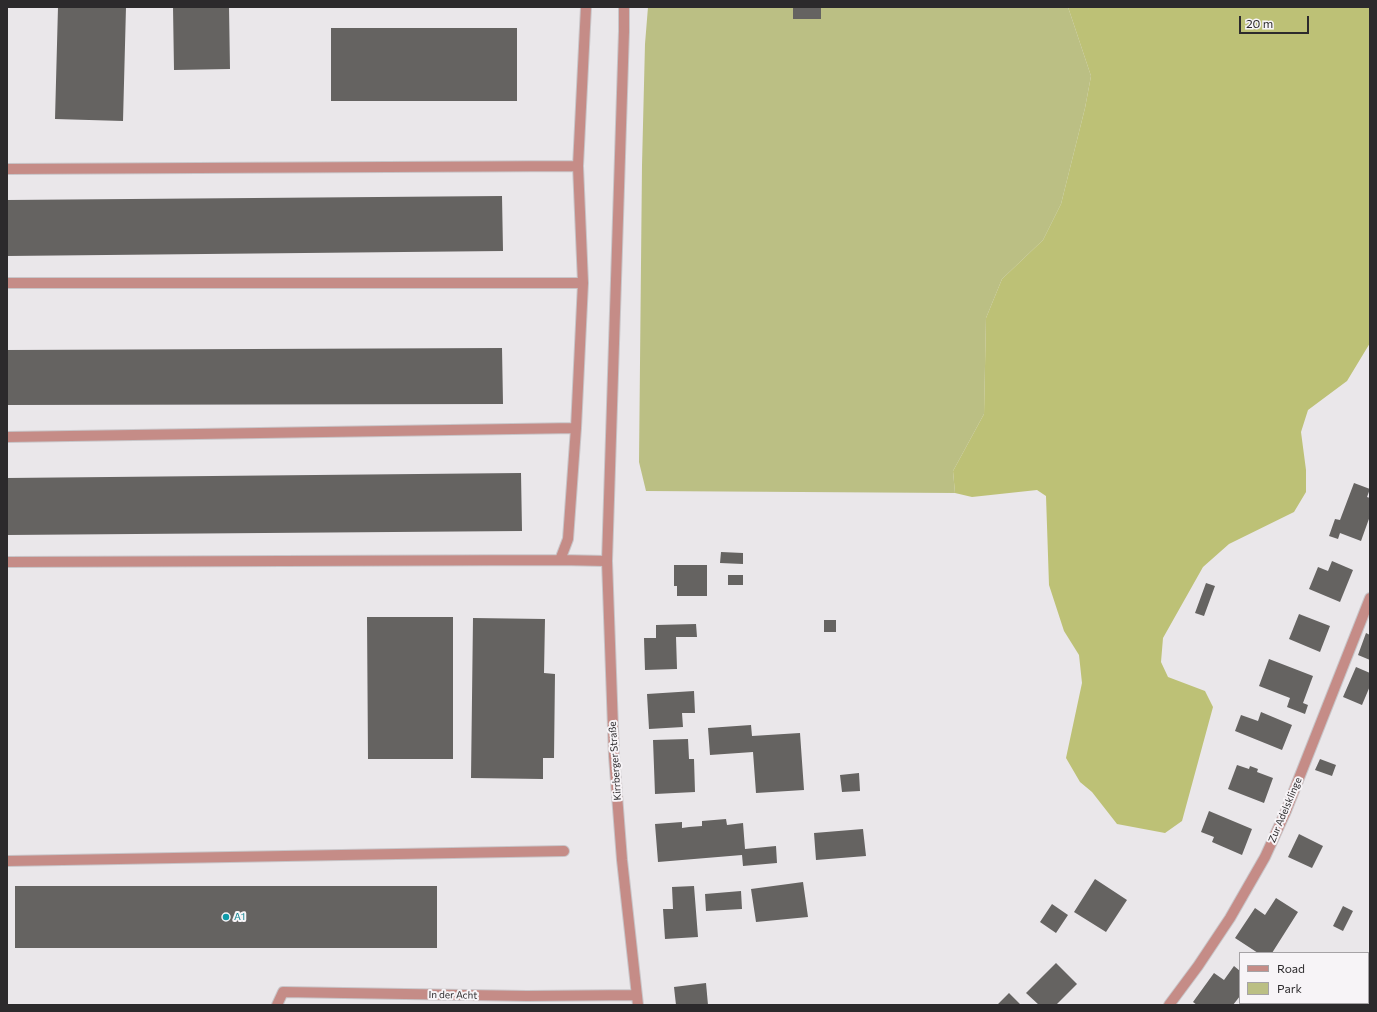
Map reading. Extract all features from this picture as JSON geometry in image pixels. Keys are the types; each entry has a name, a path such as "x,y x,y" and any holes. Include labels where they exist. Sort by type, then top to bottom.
{"street":[{"path":"560,560 568,540 576,428 582,283 578,166 586,7"},
{"name":"Kirrberger Straße","path":"624,7 607,561 614,756 622,860 638,1000"},
{"path":"7,169 578,166"},
{"path":"7,283 582,283"},
{"path":"7,437 576,428"},
{"path":"7,562 607,561"},
{"name":"Zur Adelsklinge","path":"1170,1005 1230,918 1265,857 1286,811 1370,598"},
{"path":"7,861 564,852"},
{"name":"In der Acht","path":"277,1005 283,992 527,996 638,1000"}],"green space":[{"path":"648,7 1068,7 1091,76 1085,108 1061,204 1043,240 1002,279 986,318 984,414 953,471 955,493 646,491 639,462 642,165 645,44"},
{"path":"1068,7 1370,7 1370,343 1347,381 1308,410 1301,432 1306,470 1306,492 1294,512 1229,544 1203,567 1163,638 1161,662 1168,677 1205,691 1213,707 1182,821 1165,833 1117,824 1092,792 1080,782 1066,758 1082,683 1079,655 1064,631 1049,585 1046,496 1037,490 972,497 955,493 953,471 984,414 986,318 1002,279 1043,240 1061,204 1085,108 1091,76"}],"building":[{"path":"58,7 126,7 123,121 55,119"},
{"path":"173,7 229,7 230,69 174,70"},
{"path":"793,7 821,7 821,19 793,19"},
{"path":"331,28 517,28 517,101 331,101"},
{"path":"502,196 503,251 7,256 7,200"},
{"path":"502,348 503,404 7,405 7,350"},
{"path":"521,473 522,531 7,535 7,478"},
{"path":"1354,483 1370,489 1367,497 1370,498 1370,516 1361,541 1340,533 1338,539 1329,536 1335,519 1340,520"},
{"path":"721,552 743,553 743,564 720,563"},
{"path":"1332,561 1353,570 1340,602 1309,589 1318,567 1328,571"},
{"path":"674,565 707,565 707,596 677,596 677,586 674,586"},
{"path":"728,575 743,575 743,585 728,585"},
{"path":"1206,583 1215,586 1204,616 1195,613"},
{"path":"1299,614 1330,626 1320,652 1289,639"},
{"path":"367,617 453,617 453,759 368,759"},
{"path":"473,618 545,619 544,673 555,674 554,758 543,758 543,779 471,778"},
{"path":"824,620 836,620 836,632 824,632"},
{"path":"696,624 697,637 676,637 677,669 645,670 644,638 656,638 656,625"},
{"path":"1366,633 1370,635 1370,660 1358,655"},
{"path":"1269,659 1313,676 1303,703 1308,705 1305,714 1287,707 1290,698 1259,686"},
{"path":"1356,667 1370,673 1370,686 1362,705 1343,697"},
{"path":"694,691 695,713 682,713 683,727 649,729 647,694"},
{"path":"1261,712 1292,725 1282,750 1235,731 1241,715 1258,721"},
{"path":"751,725 752,736 800,733 804,790 756,793 753,752 710,755 708,728"},
{"path":"688,739 689,759 694,759 695,792 655,794 653,740"},
{"path":"1320,759 1336,765 1332,776 1315,770"},
{"path":"1237,765 1249,769 1250,766 1258,769 1257,772 1273,778 1264,803 1228,789"},
{"path":"859,773 860,791 842,792 840,775"},
{"path":"1209,811 1252,829 1242,855 1212,842 1214,837 1201,832"},
{"path":"726,819 727,825 743,823 745,849 776,846 777,863 743,866 742,855 658,862 655,824 682,822 682,828 702,826 702,821"},
{"path":"863,829 866,856 816,860 814,833"},
{"path":"1299,834 1323,846 1312,868 1288,857"},
{"path":"1095,879 1127,900 1106,932 1074,912"},
{"path":"803,882 808,917 756,922 751,889"},
{"name":"A1","path":"15,886 437,886 437,948 15,948"},
{"path":"694,886 698,937 665,939 663,909 673,909 672,887"},
{"path":"741,891 742,909 706,911 705,894"},
{"path":"1276,898 1298,912 1273,952 1256,952 1235,938 1255,908 1265,915"},
{"path":"1052,904 1068,915 1056,933 1040,922"},
{"path":"1343,906 1353,911 1343,931 1333,926"},
{"path":"1056,963 1077,984 1056,1005 1039,1005 1026,993"},
{"path":"1234,966 1239,970 1239,997 1233,1005 1197,1005 1193,1002 1214,973 1224,980"},
{"path":"706,983 708,1005 676,1005 674,987"},
{"path":"1009,993 1021,1005 997,1005"}],"place":[{"name":"A1","path":"226,917"}]}
